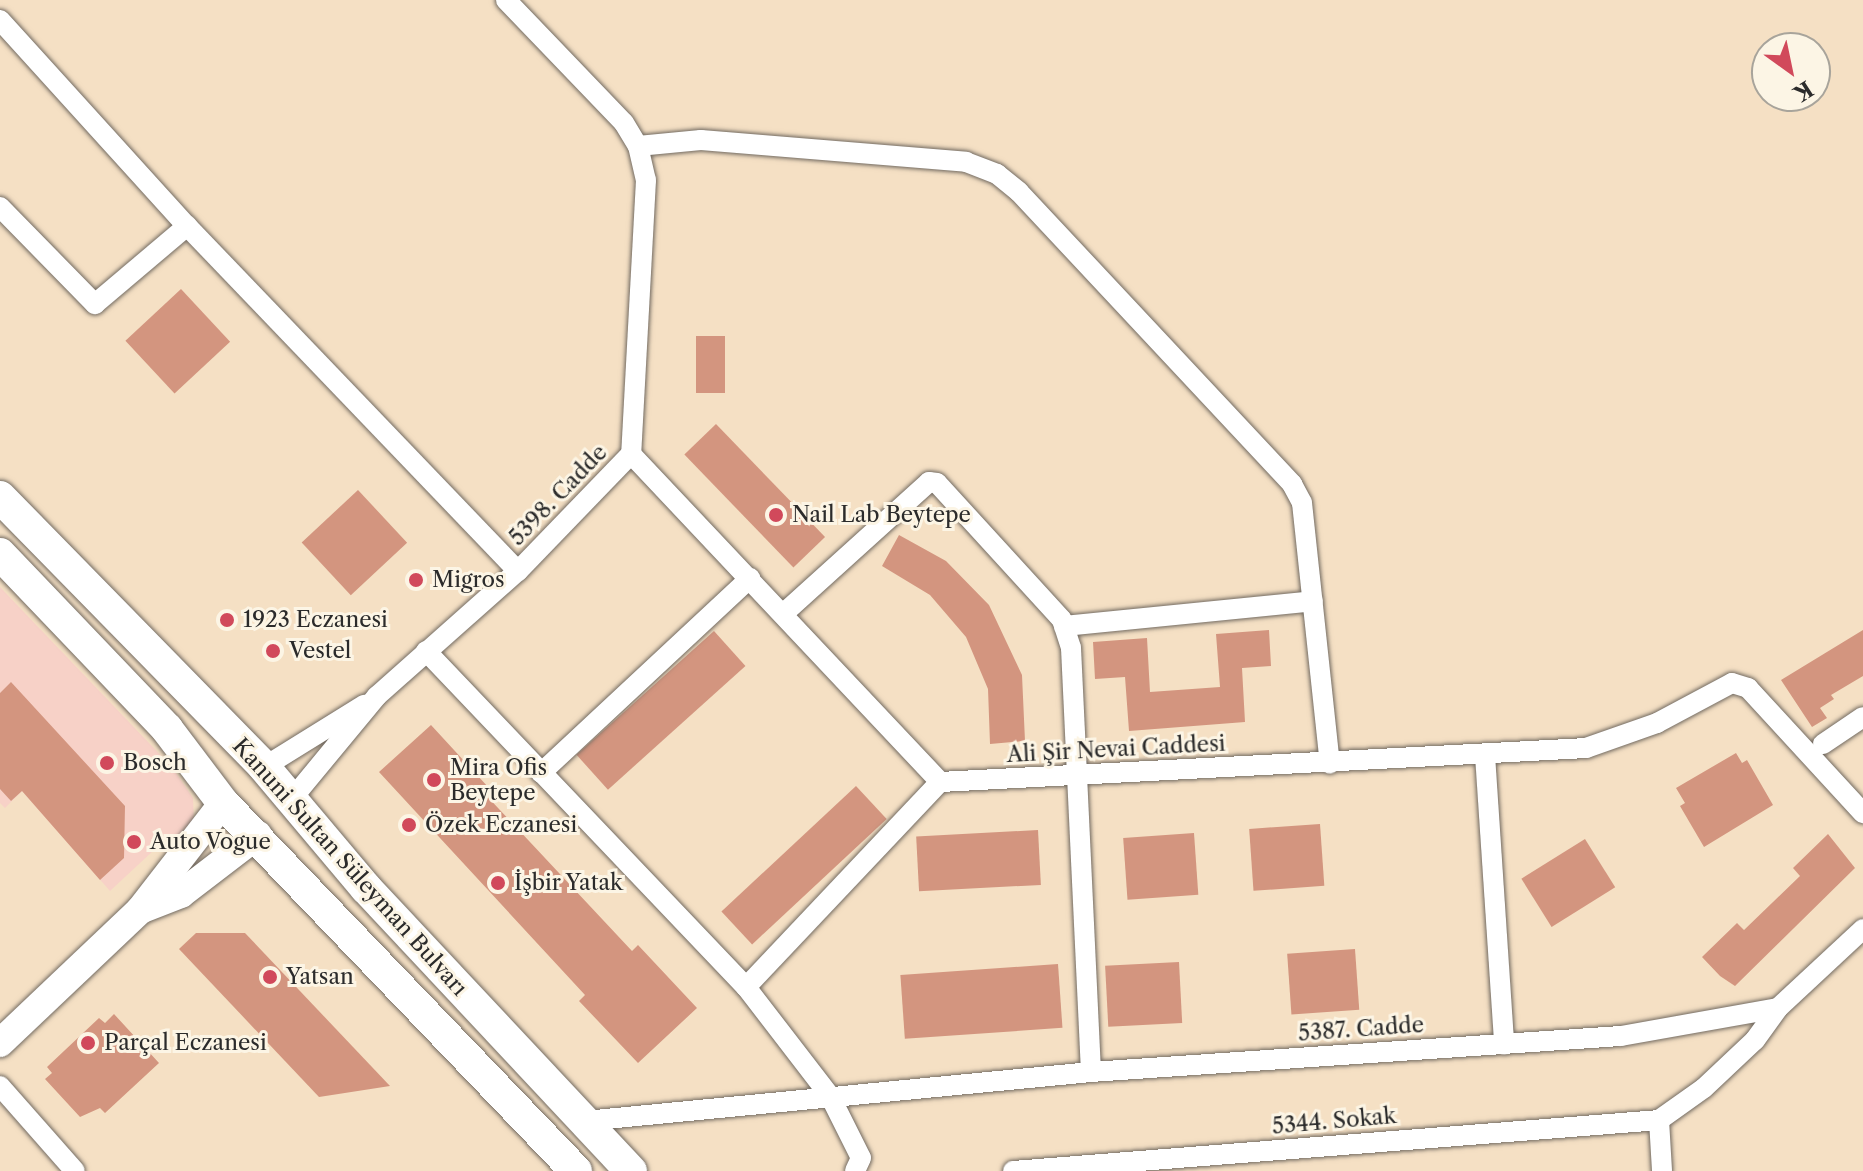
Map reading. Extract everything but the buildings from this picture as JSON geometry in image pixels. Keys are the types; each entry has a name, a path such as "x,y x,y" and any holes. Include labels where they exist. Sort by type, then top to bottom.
{"main road":[{"name":"Kanuni Sultan Süleyman Bulvarı","path":"0,497 264,767 366,888 631,1171"},
{"name":"Kanuni Sultan Süleyman Bulvarı","path":"0,554 167,729 223,803 258,835 576,1171"},
{"path":"223,803 237,784 264,767"},
{"path":"258,835 291,800"}],"street":[{"path":"506,0 624,123 638,146 646,180 631,454 940,782 746,987"},
{"path":"0,20 187,226 518,571"},
{"path":"638,146 701,140 966,162 997,174 1292,484 1307,522 1330,763"},
{"path":"0,207 95,304 187,226"},
{"name":"5398. Cadde","path":"291,800 377,696 518,571 631,454"},
{"path":"783,614 929,482 937,483 1064,626 1071,648 1091,1072"},
{"path":"541,773 750,578"},
{"path":"1064,626 1313,601"},
{"path":"426,651 746,987 830,1096 861,1158 855,1171"},
{"name":"Ali Şir Nevai Caddesi","path":"940,782 1586,748 1657,723 1732,683 1748,688 1863,813"},
{"name":"5398. Cadde","path":"264,767 377,696"},
{"path":"1823,744 1863,717"},
{"path":"1485,755 1504,1044"},
{"path":"0,1043 140,910 223,803"},
{"path":"140,910 181,894 258,835"},
{"path":"1662,1171 1659,1120 1704,1088 1755,1040 1778,1008 1863,929"},
{"name":"5387. Cadde","path":"585,1121 1091,1072 1621,1036 1778,1008"},
{"path":"0,1086 75,1171"},
{"name":"5344. Sokak","path":"1013,1171 1659,1120"}],"shaded area":[{"path":"0,587 172,767 193,798 194,823 175,843 168,837 110,891 22,791 5,808 0,803"}],"place":[{"name":"Nail Lab Beytepe","path":"776,515"},
{"name":"Migros","path":"416,580"},
{"name":"1923 Eczanesi","path":"227,620"},
{"name":"Vestel","path":"273,651"},
{"name":"Bosch","path":"107,763"},
{"name":"Mira Ofis Beytepe","path":"434,780"},
{"name":"Özek Eczanesi","path":"409,825"},
{"name":"Auto Vogue","path":"134,842"},
{"name":"İşbir Yatak","path":"498,883"},
{"name":"Yatsan","path":"270,977"},
{"name":"Parçal Eczanesi","path":"88,1043"}]}
